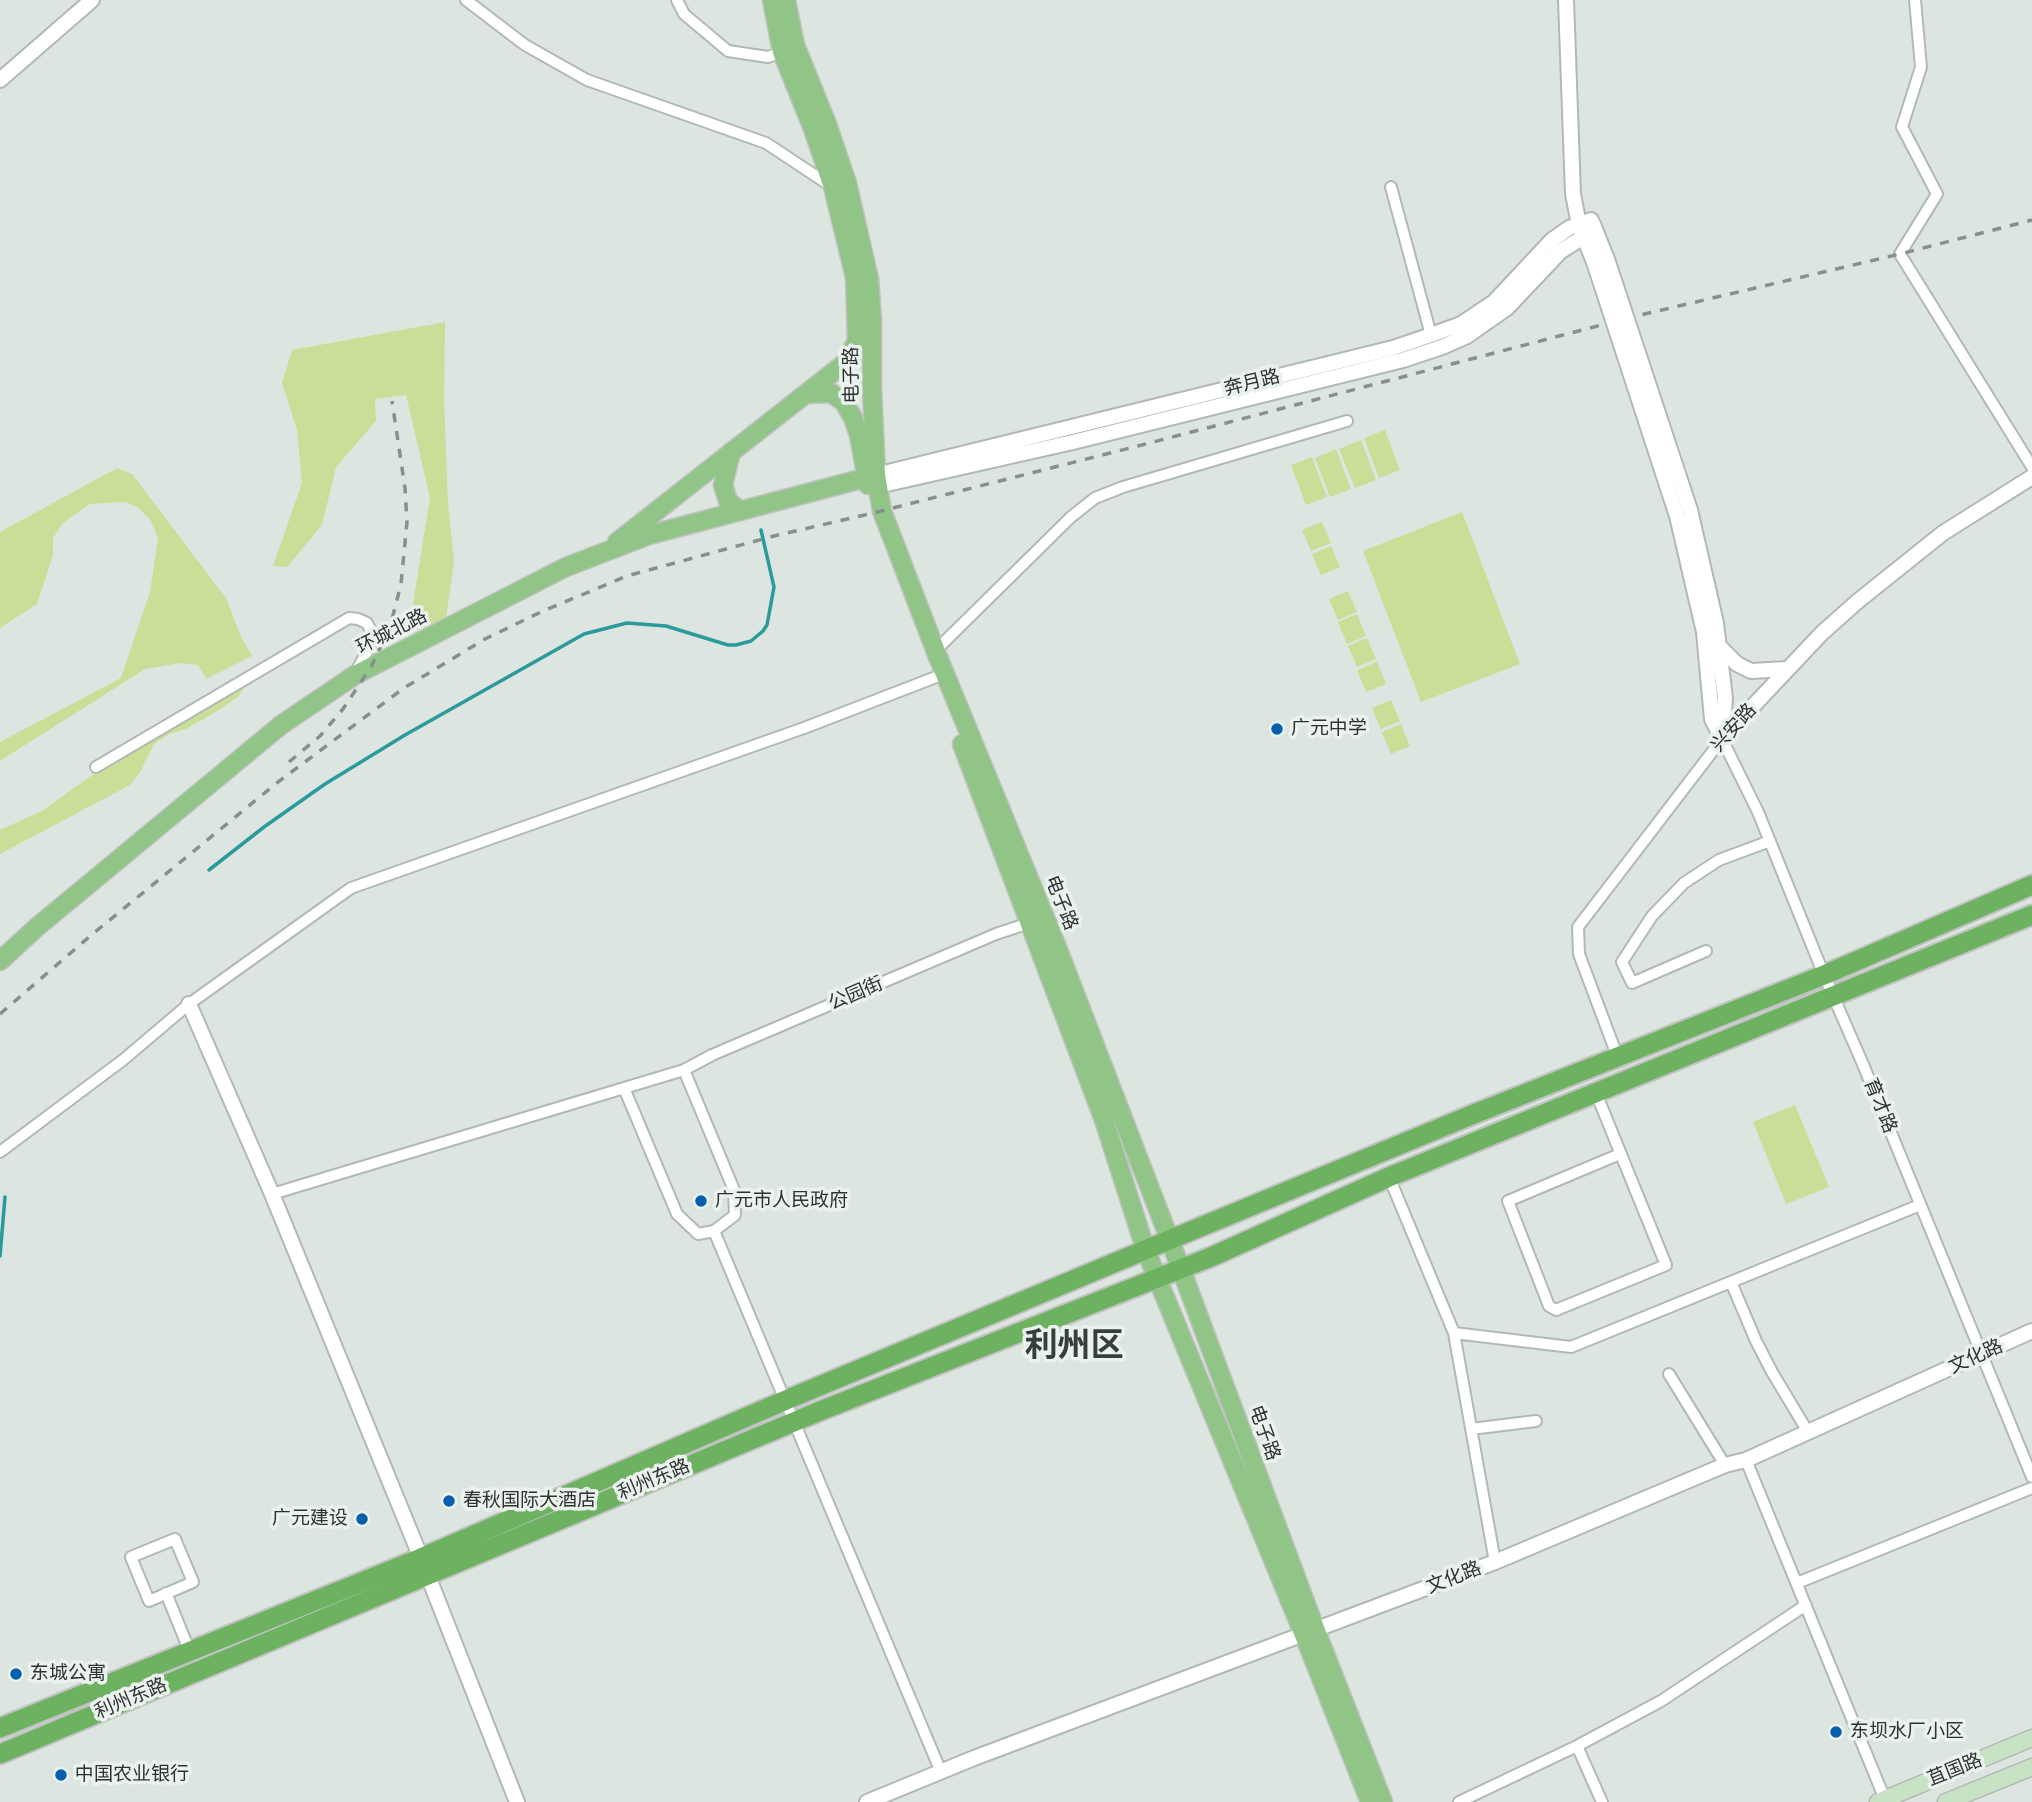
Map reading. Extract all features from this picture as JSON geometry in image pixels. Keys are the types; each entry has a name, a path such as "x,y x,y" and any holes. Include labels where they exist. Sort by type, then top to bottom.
{"highway":[{"name":"利州东路","path":"0,1754 424,1567 786,1400 1474,1114 1824,975 2032,885"},
{"name":"利州东路","path":"0,1728 190,1652 424,1567 1157,1279 1389,1177 2032,915"}],"main road":[{"name":"电子路","path":"603,553 845,363 856,341 855,277 833,187 814,129 782,52 772,0"},
{"name":"电子路","path":"786,0 795,45 847,183 869,279 872,321 873,513 1104,1120 1157,1279 1383,1802"},
{"path":"806,394 831,393 844,402 853,418 874,480"},
{"path":"845,483 853,470 859,435"},
{"path":"731,452 723,485 728,501 740,512"},
{"name":"电子路","path":"874,480 882,511 935,651 1052,936 1181,1269 1370,1802"},
{"name":"环城北路","path":"0,961 281,725 355,675 566,567 649,535 845,483 874,480"},
{"path":"1859,960 1868,983"},
{"path":"1777,994 1786,1017"},
{"name":"苴国路","path":"1883,1801 2032,1738"},
{"name":"苴国路","path":"1945,1802 2032,1767"}],"street":[{"path":"0,80 92,0"},
{"path":"466,0 525,45 587,79 766,143 833,187"},
{"path":"677,0 684,15 728,51 768,57 782,52"},
{"path":"1566,0 1573,194 1600,260 1716,623 1725,698 1721,738"},
{"path":"1915,0 1921,67 1902,127 1937,194 1900,254 2032,467"},
{"path":"1391,187 1431,335"},
{"name":"奔月路","path":"874,480 1380,351 1431,335 1461,324 1494,302 1552,240 1569,228 1587,229"},
{"path":"874,480 1099,436 1402,360 1442,347 1468,336 1507,308 1561,251 1587,229"},
{"path":"935,651 1071,517 1095,498 1122,487 1347,421"},
{"name":"兴安路","path":"1618,1058 1579,954 1578,927 1721,738 1822,633 1943,533 2032,477"},
{"path":"1683,513 1704,632 1712,719 1721,738"},
{"path":"96,768 344,620 354,618 367,623 373,635 355,675"},
{"path":"1719,646 1737,664 1751,671 1788,669"},
{"path":"0,1152 123,1060 189,1004 351,888 804,728 936,677"},
{"name":"育才路","path":"1721,738 1758,812 2032,1477"},
{"path":"1706,951 1632,983 1622,962 1652,916 1684,883 1720,860 1770,841"},
{"name":"公园街","path":"624,1088 684,1070 724,1050 934,960 1030,923"},
{"path":"189,1004 272,1194 517,1802"},
{"path":"272,1194 624,1088 677,1214 698,1234 714,1231 735,1215 734,1190 684,1070"},
{"path":"1596,1093 1666,1265 1556,1310 1549,1306 1508,1201 1620,1154"},
{"path":"1389,1177 1454,1333 1495,1562"},
{"path":"1454,1333 1571,1347 1920,1205"},
{"path":"714,1231 941,1772"},
{"path":"1731,1282 1756,1341 1808,1432"},
{"name":"文化路","path":"867,1802 1495,1562 1725,1465 1746,1460 2032,1331"},
{"path":"1669,1374 1725,1465"},
{"path":"1471,1429 1536,1421"},
{"path":"1746,1460 1883,1801"},
{"path":"1797,1583 2032,1488"},
{"path":"175,1539 193,1582 166,1593 149,1601 131,1557 175,1539"},
{"path":"166,1593 190,1652"},
{"path":"1459,1802 1577,1746 1661,1701 1806,1605"},
{"path":"1577,1746 1602,1802"}],"green space":[{"path":"445,322 444,401 448,503 454,561 446,620 410,632 430,498 406,395 375,399 376,421 336,467 322,525 287,567 273,566 302,483 297,430 282,383 292,350"},
{"path":"1385,430 1400,470 1379,478 1364,438"},
{"path":"1361,440 1376,480 1355,488 1339,449"},
{"path":"1336,449 1351,489 1330,497 1315,458"},
{"path":"1312,457 1327,497 1306,505 1291,465"},
{"path":"117,468 132,474 226,598 241,637 252,656 206,679 198,665 181,663 145,669 0,761 0,742 121,678 150,592 158,538 151,521 139,508 125,502 90,504 63,523 53,538 53,555 37,604 0,628 0,532"},
{"path":"1462,512 1520,664 1421,702 1363,551"},
{"path":"1322,522 1331,543 1311,551 1302,530"},
{"path":"1331,546 1340,567 1321,575 1312,554"},
{"path":"1348,591 1357,612 1338,620 1329,599"},
{"path":"1357,614 1366,636 1347,644 1338,622"},
{"path":"1367,638 1376,659 1357,667 1348,646"},
{"path":"1377,662 1386,684 1366,692 1357,670"},
{"path":"247,684 238,697 209,716 186,729 169,734 154,744 130,785 0,854 0,830 42,811 99,770 240,685"},
{"path":"1391,700 1400,721 1381,729 1372,708"},
{"path":"1401,724 1410,746 1391,754 1382,732"},
{"path":"1795,1105 1829,1187 1786,1204 1753,1122"}],"waterway":[{"path":"209,870 325,784 405,735 584,634 627,623 666,626 728,645 751,641 767,625 774,587 761,530"},
{"path":"0,1256 5,1197"}],"railway":[{"path":"0,1014 278,782 404,688 485,639 627,576 1632,317 2032,220"},
{"path":"289,762 320,736 343,709 371,667 390,627 401,584 407,522 405,488 392,401"}],"place":[{"name":"广元中学","path":"1277,729"},
{"name":"广元市人民政府","path":"701,1201"},
{"name":"春秋国际大酒店","path":"449,1501"},
{"name":"广元建设","path":"362,1519"},
{"name":"东城公寓","path":"16,1674"},
{"name":"东坝水厂小区","path":"1836,1732"},
{"name":"中国农业银行","path":"61,1775"}],"district":[{"name":"利州区","path":"1074,1347"}]}
